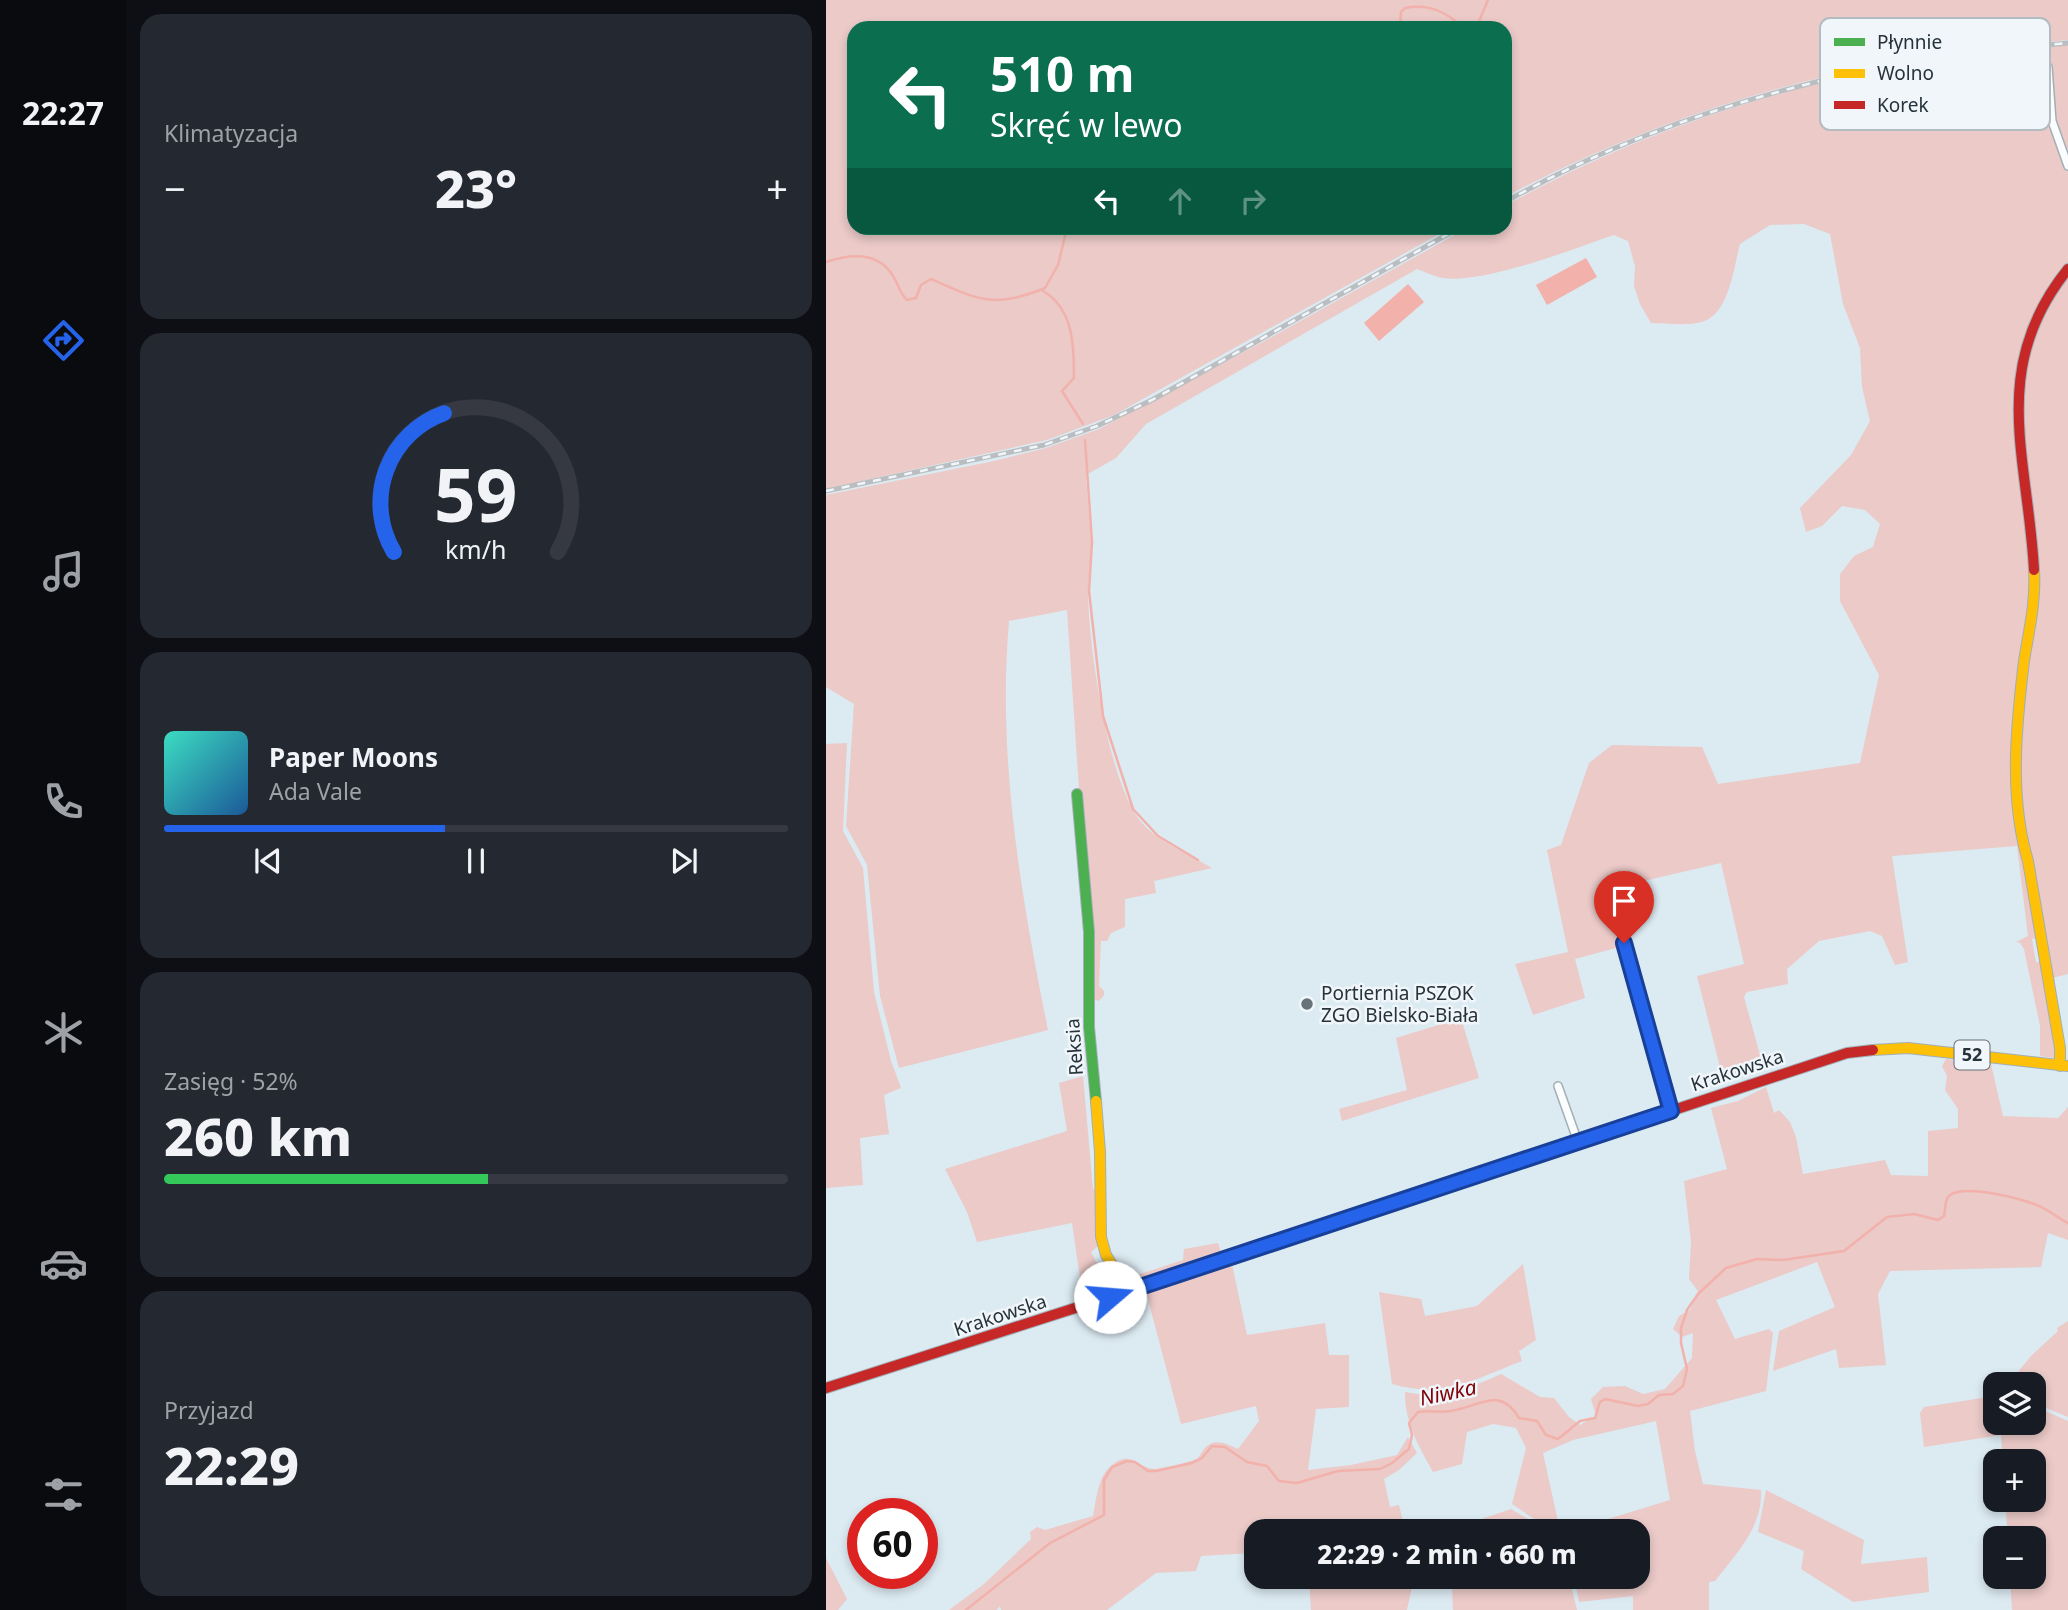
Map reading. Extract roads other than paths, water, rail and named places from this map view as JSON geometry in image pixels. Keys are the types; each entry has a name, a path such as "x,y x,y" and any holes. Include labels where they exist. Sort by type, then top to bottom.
{"street":[{"path":"2050,94 2052,121 2068,166"},
{"path":"2064,1066 2028,861 2023,846 2019,805 2019,712 2035,596 2018,416 2020,368 2028,343 2044,304 2068,269"},
{"name":"Reksia","path":"1077,794 1089,932 1089,1027 1100,1152 1101,1237 1106,1255 1128,1291"},
{"path":"1624,943 1671,1111"},
{"name":"Krakowska","path":"827,1388 1128,1291 1831,1057 1863,1050 1908,1048 2064,1066"},
{"path":"1558,1086 1578,1142"}],"waterway":[{"path":"1479,21 1488,0"},
{"path":"1400,21 1401,12 1405,8 1414,7 1437,10 1455,21"},
{"path":"826,262 854,256 872,258 887,268 907,300 916,298 921,285 931,279 974,297 999,300 1027,295 1045,288 1058,265 1065,235"},
{"path":"1043,291 1061,308 1070,330 1074,378 1062,391 1083,424"},
{"path":"1085,440 1092,542 1089,591 1103,716 1133,809 1158,836 1198,860"},
{"name":"Niwka","path":"966,1610 1050,1543 1104,1515 1104,1480 1112,1467 1127,1461 1135,1462 1148,1471 1156,1471 1192,1463 1202,1458 1212,1446 1225,1447 1247,1462 1267,1466 1279,1481 1297,1483 1338,1471 1380,1469 1409,1449 1412,1435 1409,1423 1418,1412 1451,1411 1496,1400 1504,1402 1519,1418 1537,1421 1546,1435 1558,1439 1580,1421 1595,1418 1600,1402 1605,1399 1638,1406 1648,1404 1659,1395 1673,1394 1683,1386 1687,1369 1681,1343 1681,1328 1687,1310 1698,1294 1726,1268 1757,1259 1783,1260 1844,1251 1887,1217 1914,1214 1938,1220 1944,1216 1948,1197 1958,1192 1983,1192 2025,1201 2068,1223"}],"railway":[{"path":"2050,45 2068,43"},
{"path":"1512,198 1609,150 1664,129 1820,81"},
{"path":"826,491 1044,445 1097,426 1152,400 1447,235"}],"place":[{"name":"Portiernia PSZOK ZGO Bielsko-Biała","path":"1307,1004"}]}
